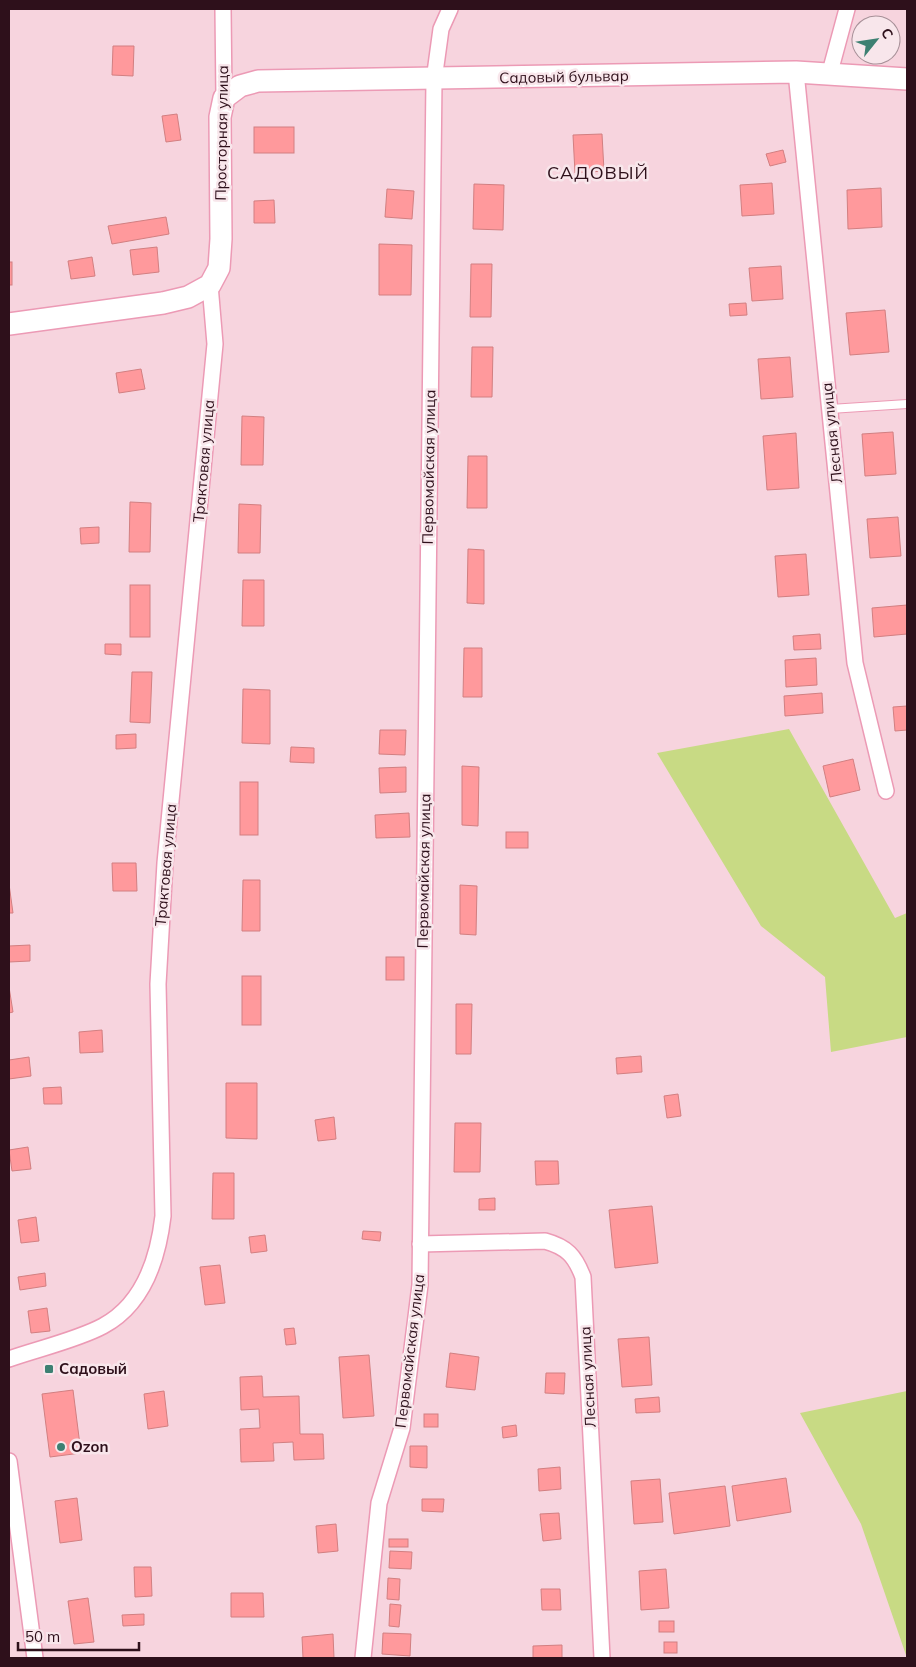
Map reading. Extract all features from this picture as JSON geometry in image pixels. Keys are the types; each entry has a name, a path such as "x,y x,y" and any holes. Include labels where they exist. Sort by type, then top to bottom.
{"street":[{"name":"Просторная улица","path":"210,285 219,268 220,249 220,117 224,98 222,9"},
{"name":"Первомайская улица","path":"363,1658 379,1503 402,1428 420,1285 434,80 441,29 450,9"},
{"path":"830,72 847,9"},
{"name":"Садовый бульвар","path":"224,98 240,86 258,81 434,80 796,72 830,72 907,78"},
{"name":"Лесная улица","path":"796,72 855,663 886,791"},
{"path":"9,324 163,303 188,297 210,285"},
{"name":"Трактовая улица","path":"9,1359 104,1326 123,1312 138,1294 149,1276 159,1249 163,1216 158,966 165,863 215,344 210,285"},
{"name":"Лесная улица","path":"420,1244 545,1241 558,1244 570,1251 577,1262 583,1277 602,1658"},
{"path":"9,1461 35,1658"}],"lane":[{"path":"830,409 907,404"}],"green space":[{"path":"789,729 895,918 907,913 907,1037 831,1052 825,977 761,926 657,753"},
{"path":"907,1391 907,1658 861,1524 800,1413"}],"building":[{"path":"113,46 134,46 133,76 112,75"},
{"path":"177,114 181,140 166,142 162,116"},
{"path":"254,127 294,127 294,153 254,153"},
{"path":"602,134 604,171 575,173 573,135"},
{"path":"783,150 786,162 770,166 766,154"},
{"path":"772,183 774,214 742,216 740,185"},
{"path":"474,184 504,185 503,230 473,229"},
{"path":"881,188 882,227 848,229 847,190"},
{"path":"387,189 414,191 412,219 385,217"},
{"path":"274,200 275,223 254,223 254,201"},
{"path":"166,217 169,234 112,244 108,226"},
{"path":"379,244 412,245 411,295 379,295"},
{"path":"157,247 159,272 133,275 130,250"},
{"path":"92,257 95,276 71,279 68,261"},
{"path":"9,262 12,262 12,285 9,285"},
{"path":"471,264 492,264 491,317 470,317"},
{"path":"781,266 783,299 752,301 749,268"},
{"path":"746,303 747,315 730,316 729,304"},
{"path":"885,310 889,352 850,355 846,313"},
{"path":"472,347 493,347 492,397 471,397"},
{"path":"790,357 793,397 761,399 758,359"},
{"path":"141,369 145,389 119,393 116,373"},
{"path":"242,416 264,417 263,465 241,465"},
{"path":"893,432 896,474 865,476 862,434"},
{"path":"796,433 799,488 767,490 763,436"},
{"path":"468,456 487,456 487,508 467,508"},
{"path":"130,502 151,503 150,552 129,552"},
{"path":"239,504 261,505 260,553 238,553"},
{"path":"898,517 901,556 870,558 867,519"},
{"path":"99,527 99,543 81,544 80,528"},
{"path":"468,549 484,550 484,604 467,603"},
{"path":"806,554 809,595 778,597 775,556"},
{"path":"243,580 264,580 264,626 242,626"},
{"path":"130,585 150,585 150,637 130,637"},
{"path":"907,605 907,634 874,637 872,608"},
{"path":"820,634 821,649 794,650 793,636"},
{"path":"105,644 121,644 121,655 105,654"},
{"path":"464,648 482,648 482,697 463,697"},
{"path":"816,658 817,685 786,687 785,660"},
{"path":"132,672 152,672 150,723 130,722"},
{"path":"243,689 270,690 270,744 242,743"},
{"path":"822,693 823,713 785,716 784,696"},
{"path":"907,706 907,730 895,731 893,707"},
{"path":"380,730 406,730 405,755 379,754"},
{"path":"136,734 136,748 116,749 116,735"},
{"path":"291,747 314,748 314,763 290,762"},
{"path":"853,759 860,790 830,797 823,766"},
{"path":"462,766 479,767 478,826 462,825"},
{"path":"406,767 406,792 380,793 379,768"},
{"path":"240,782 258,782 258,835 240,835"},
{"path":"409,813 410,837 376,838 375,815"},
{"path":"506,832 528,832 528,848 506,848"},
{"path":"112,863 136,863 137,891 113,891"},
{"path":"243,880 260,880 260,931 242,931"},
{"path":"9,884 13,913 9,913"},
{"path":"460,885 477,886 476,935 460,934"},
{"path":"30,945 30,961 9,962 9,946"},
{"path":"386,957 404,957 404,980 386,980"},
{"path":"242,976 261,976 261,1025 242,1025"},
{"path":"9,987 13,1012 9,1013"},
{"path":"456,1004 472,1004 471,1054 456,1054"},
{"path":"102,1030 103,1052 80,1053 79,1032"},
{"path":"641,1056 642,1072 617,1074 616,1058"},
{"path":"29,1057 31,1076 9,1079 9,1060"},
{"path":"226,1083 257,1083 257,1139 226,1138"},
{"path":"61,1087 62,1104 44,1104 43,1088"},
{"path":"678,1094 681,1116 667,1118 664,1096"},
{"path":"334,1117 336,1139 318,1141 315,1120"},
{"path":"455,1123 481,1123 480,1172 454,1172"},
{"path":"28,1147 31,1169 12,1171 9,1150"},
{"path":"535,1161 558,1161 559,1184 536,1185"},
{"path":"213,1173 234,1173 234,1219 212,1219"},
{"path":"495,1198 495,1210 479,1210 479,1199"},
{"path":"652,1206 658,1263 615,1268 609,1210"},
{"path":"36,1217 39,1241 21,1243 18,1220"},
{"path":"363,1231 381,1232 380,1241 362,1239"},
{"path":"265,1235 267,1251 251,1253 249,1237"},
{"path":"220,1265 225,1303 205,1305 200,1267"},
{"path":"45,1273 46,1286 20,1290 18,1277"},
{"path":"47,1308 50,1331 31,1333 28,1311"},
{"path":"294,1328 296,1344 286,1345 284,1329"},
{"path":"649,1337 652,1385 622,1387 618,1339"},
{"path":"450,1353 479,1357 475,1390 446,1387"},
{"path":"369,1355 374,1416 343,1418 339,1357"},
{"path":"546,1373 565,1373 564,1394 545,1393"},
{"path":"262,1376 263,1397 299,1396 300,1434 323,1434 324,1459 294,1460 293,1442 273,1443 274,1461 241,1462 240,1429 260,1428 259,1409 241,1410 240,1377"},
{"path":"73,1390 81,1453 50,1457 42,1394"},
{"path":"164,1391 168,1426 148,1429 144,1394"},
{"path":"659,1397 660,1412 636,1413 635,1399"},
{"path":"424,1414 438,1414 438,1427 424,1427"},
{"path":"516,1425 517,1436 503,1438 502,1427"},
{"path":"410,1446 427,1446 427,1468 410,1467"},
{"path":"560,1467 561,1489 539,1491 538,1469"},
{"path":"786,1478 791,1512 737,1521 732,1486"},
{"path":"660,1479 663,1522 634,1524 631,1481"},
{"path":"725,1486 730,1526 674,1534 669,1493"},
{"path":"77,1498 82,1540 60,1543 55,1501"},
{"path":"422,1499 444,1499 443,1512 422,1511"},
{"path":"559,1513 561,1539 543,1541 540,1514"},
{"path":"336,1524 338,1551 318,1553 316,1526"},
{"path":"389,1539 408,1539 408,1547 389,1547"},
{"path":"390,1551 412,1552 411,1569 389,1568"},
{"path":"134,1567 151,1567 152,1596 135,1597"},
{"path":"666,1569 669,1608 641,1610 639,1571"},
{"path":"388,1578 400,1579 399,1600 387,1599"},
{"path":"541,1589 560,1589 561,1610 542,1610"},
{"path":"231,1593 263,1593 264,1617 231,1617"},
{"path":"88,1598 94,1642 74,1644 68,1601"},
{"path":"390,1604 401,1605 399,1627 389,1626"},
{"path":"144,1614 144,1625 123,1626 122,1615"},
{"path":"659,1621 674,1621 674,1632 659,1632"},
{"path":"383,1633 411,1634 410,1656 382,1654"},
{"path":"333,1634 334,1658 303,1658 302,1637"},
{"path":"664,1642 677,1642 677,1653 664,1653"},
{"path":"562,1645 562,1658 533,1658 533,1646"}],"place":[{"name":"Садовый","path":"49,1369"},
{"name":"Ozon","path":"61,1447"}],"district":[{"name":"САДОВЫЙ","path":"598,173"}]}
